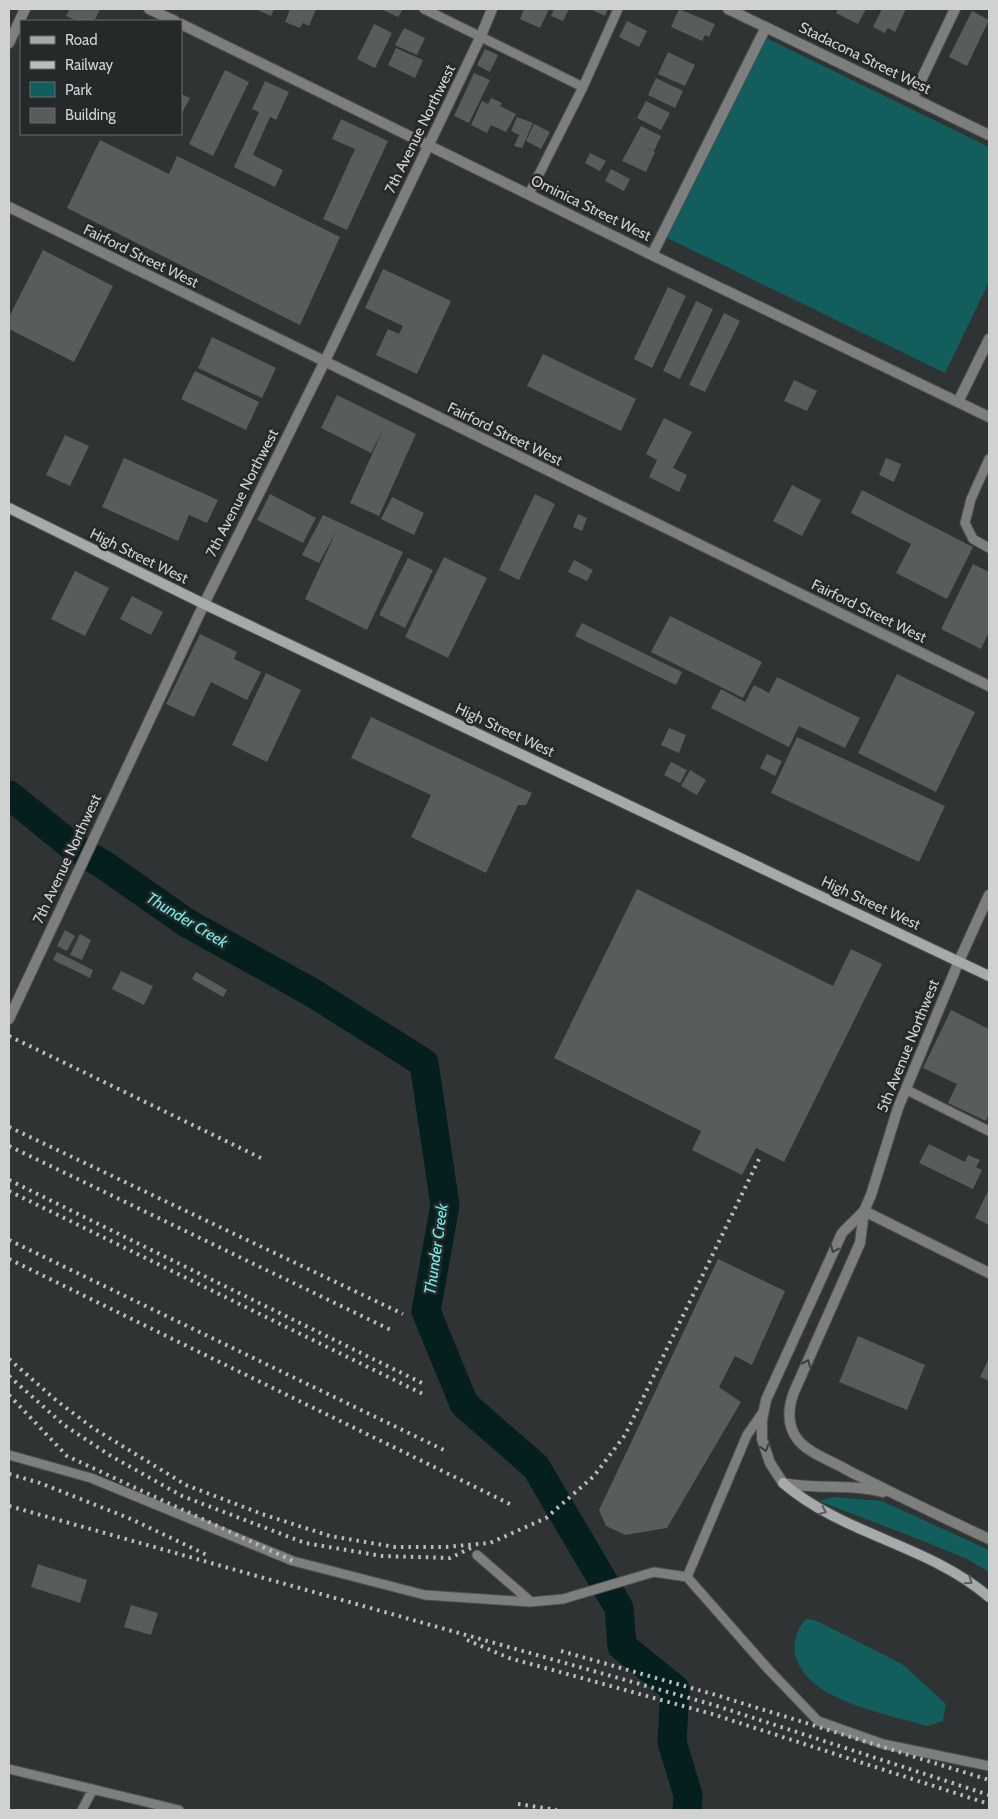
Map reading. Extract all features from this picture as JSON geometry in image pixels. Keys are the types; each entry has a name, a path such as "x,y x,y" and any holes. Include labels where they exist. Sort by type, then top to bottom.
{"main road":[{"name":"High Street West","path":"9,508 204,604 989,976"},
{"path":"783,1483 816,1508 959,1574 989,1597"}],"street":[{"path":"9,43 25,9"},
{"path":"149,9 173,20"},
{"name":"7th Avenue Northwest","path":"9,1019 204,604 324,363 480,38 492,9"},
{"name":"Stadacona Street West","path":"728,9 989,135"},
{"path":"913,97 955,9"},
{"name":"Ominica Street West","path":"182,24 652,255 989,417"},
{"path":"652,255 766,27"},
{"name":"Fairford Street West","path":"9,207 324,363 989,686"},
{"path":"958,402 989,339"},
{"name":"5th Avenue Northwest","path":"898,1496 806,1447 798,1440 791,1426 789,1409 794,1392 860,1242 864,1211 871,1195 898,1108 959,961 989,895"},
{"path":"864,1211 989,1273"},
{"name":"5th Avenue Northwest","path":"783,1483 775,1474 764,1447 761,1430 769,1391 842,1233 864,1211"},
{"path":"783,1483 861,1488 898,1496 989,1539"}],"lane":[{"path":"424,9 583,87"},
{"path":"529,194 583,87 618,9"},
{"path":"989,459 971,499 965,523 973,539 989,548"},
{"path":"907,1090 989,1131"},
{"path":"687,1577 747,1434 764,1411"},
{"path":"9,1455 91,1478 293,1561 425,1595 530,1602 564,1599 654,1572 687,1577 769,1670 818,1721 883,1744 989,1766"},
{"path":"477,1555 530,1602"},
{"path":"9,1769 179,1810"},
{"path":"82,1810 93,1789"}],"green space":[{"path":"758,34 989,147 989,282 945,373 661,235"},
{"path":"834,1497 882,1501 989,1550 989,1572 967,1559 819,1501"},
{"path":"806,1619 815,1620 902,1664 946,1704 943,1721 927,1726 855,1705 821,1689 804,1672 798,1663 795,1652 798,1630"}],"building":[{"path":"70,9 100,10 95,20 75,20 66,16"},
{"path":"255,9 274,9 271,16"},
{"path":"290,9 316,9 309,26 303,23 300,28 285,22"},
{"path":"381,9 403,9 398,17"},
{"path":"524,9 549,9 540,28 520,19"},
{"path":"554,9 569,9 563,21 551,16"},
{"path":"593,9 608,9 605,16"},
{"path":"679,9 715,24 709,37 705,35 702,41 671,27"},
{"path":"838,9 866,9 858,24 836,13"},
{"path":"882,9 906,9 895,32 888,28 885,33 873,27"},
{"path":"972,11 989,20 967,66 949,57"},
{"path":"627,21 647,31 639,47 619,37"},
{"path":"374,24 392,33 375,68 357,59"},
{"path":"404,28 425,38 417,55 395,45"},
{"path":"396,48 423,60 415,78 388,65"},
{"path":"485,49 498,55 490,72 477,65"},
{"path":"668,52 695,65 685,86 658,74"},
{"path":"225,70 249,82 213,156 189,144"},
{"path":"474,73 490,80 469,123 454,116"},
{"path":"656,78 683,91 675,108 648,95"},
{"path":"265,81 289,92 276,120 270,117 253,155 283,170 275,187 234,167 259,112 252,109"},
{"path":"182,94 190,98 182,113"},
{"path":"491,98 502,103 500,106 516,114 506,132 491,125 487,133 471,125 482,101 488,104"},
{"path":"646,101 670,113 661,130 637,118"},
{"path":"517,117 533,123 522,148 514,146 519,135 511,131"},
{"path":"341,119 388,141 347,230 323,219 355,149 332,139"},
{"path":"534,124 550,132 541,149 526,141"},
{"path":"641,126 661,136 654,151 644,147 655,152 646,172 622,161"},
{"path":"100,140 169,174 177,156 340,237 300,325 67,208"},
{"path":"590,153 606,161 600,171 585,163"},
{"path":"611,169 630,179 624,191 605,181"},
{"path":"43,250 113,286 74,362 9,329 9,317"},
{"path":"383,269 451,301 417,374 376,355 388,329 399,334 403,326 365,308"},
{"path":"668,287 686,296 652,368 634,359"},
{"path":"696,301 713,309 680,379 663,371"},
{"path":"724,313 740,321 705,392 689,385"},
{"path":"212,337 276,368 262,398 198,368"},
{"path":"543,354 636,399 621,431 527,386"},
{"path":"195,371 259,402 246,430 181,399"},
{"path":"794,380 817,391 807,411 784,401"},
{"path":"337,395 416,434 379,516 350,503 383,430 371,453 321,428"},
{"path":"664,418 692,432 673,468 687,475 679,492 649,477 657,460 646,454"},
{"path":"65,435 89,446 70,486 46,475"},
{"path":"124,458 218,500 207,523 189,515 178,541 102,507"},
{"path":"886,458 901,464 894,482 879,475"},
{"path":"792,485 821,500 802,536 773,521"},
{"path":"862,490 973,547 947,599 896,573 911,544 851,513"},
{"path":"270,494 316,518 303,543 257,520"},
{"path":"535,494 555,504 519,580 499,570"},
{"path":"392,497 424,513 414,535 381,519"},
{"path":"578,514 587,518 582,531 573,527"},
{"path":"323,515 403,552 367,630 305,599 336,532 319,563 302,555"},
{"path":"444,557 487,578 448,658 405,637"},
{"path":"408,558 433,570 405,628 379,615"},
{"path":"574,560 593,570 587,581 568,572"},
{"path":"973,564 989,572 989,632 981,649 941,629"},
{"path":"75,571 109,588 85,636 51,619"},
{"path":"132,596 163,612 151,635 120,619"},
{"path":"670,616 762,662 743,698 651,652"},
{"path":"582,623 682,672 676,685 575,636"},
{"path":"200,634 237,652 234,659 261,672 247,700 211,682 194,717 166,704"},
{"path":"266,673 301,690 267,762 232,745"},
{"path":"897,674 975,712 936,792 858,753"},
{"path":"777,677 860,718 845,748 799,726 789,747 711,708 721,689 745,702 754,685 769,693"},
{"path":"371,717 532,793 526,805 518,805 486,873 411,837 431,795 351,758"},
{"path":"669,728 686,735 679,753 661,745"},
{"path":"797,737 945,806 919,862 771,793"},
{"path":"767,754 782,761 775,776 760,768"},
{"path":"671,762 687,770 680,783 664,775"},
{"path":"690,770 706,780 697,795 681,786"},
{"path":"637,889 833,986 851,949 882,964 784,1162 756,1148 742,1175 692,1150 701,1131 554,1058"},
{"path":"65,930 75,936 67,951 57,946"},
{"path":"80,934 91,940 82,960 70,955"},
{"path":"57,952 93,970 90,978 53,960"},
{"path":"121,971 153,986 144,1005 112,989"},
{"path":"196,972 227,990 223,997 192,979"},
{"path":"951,1010 989,1029 989,1113 986,1121 948,1103 957,1084 923,1068"},
{"path":"929,1144 965,1162 968,1155 980,1160 976,1167 982,1170 973,1189 919,1163"},
{"path":"989,1189 989,1225 975,1218"},
{"path":"718,1259 785,1291 752,1365 735,1356 719,1387 741,1402 667,1528 625,1535 606,1526 599,1510"},
{"path":"858,1336 925,1365 907,1410 839,1382"},
{"path":"989,1358 989,1381 980,1377"},
{"path":"38,1564 87,1580 80,1603 31,1587"},
{"path":"131,1605 158,1613 151,1635 124,1627"}],"waterway":[{"name":"Thunder Creek","path":"9,795 72,846 104,865 187,923 313,993 424,1063 445,1205 426,1311 464,1404 536,1467 619,1608 622,1646 675,1689 672,1742 688,1795 687,1810"}],"railway":[{"path":"9,1036 263,1159"},
{"path":"9,1127 403,1314"},
{"path":"9,1146 393,1331"},
{"path":"9,1359 57,1401 93,1428 186,1485 262,1514 330,1536 395,1547 445,1547 490,1543 546,1518 594,1476 625,1435 759,1159"},
{"path":"9,1180 426,1385"},
{"path":"9,1191 425,1395"},
{"path":"9,1240 448,1452"},
{"path":"9,1259 512,1505"},
{"path":"9,1376 64,1425 111,1456 182,1496 305,1543 382,1556 450,1558 473,1547"},
{"path":"9,1395 67,1456 293,1561"},
{"path":"9,1474 40,1483 131,1519 207,1555"},
{"path":"9,1506 714,1705 989,1795"},
{"path":"467,1640 509,1658 712,1714 989,1804"},
{"path":"561,1651 716,1695 989,1780"},
{"path":"518,1804 557,1810"}]}
